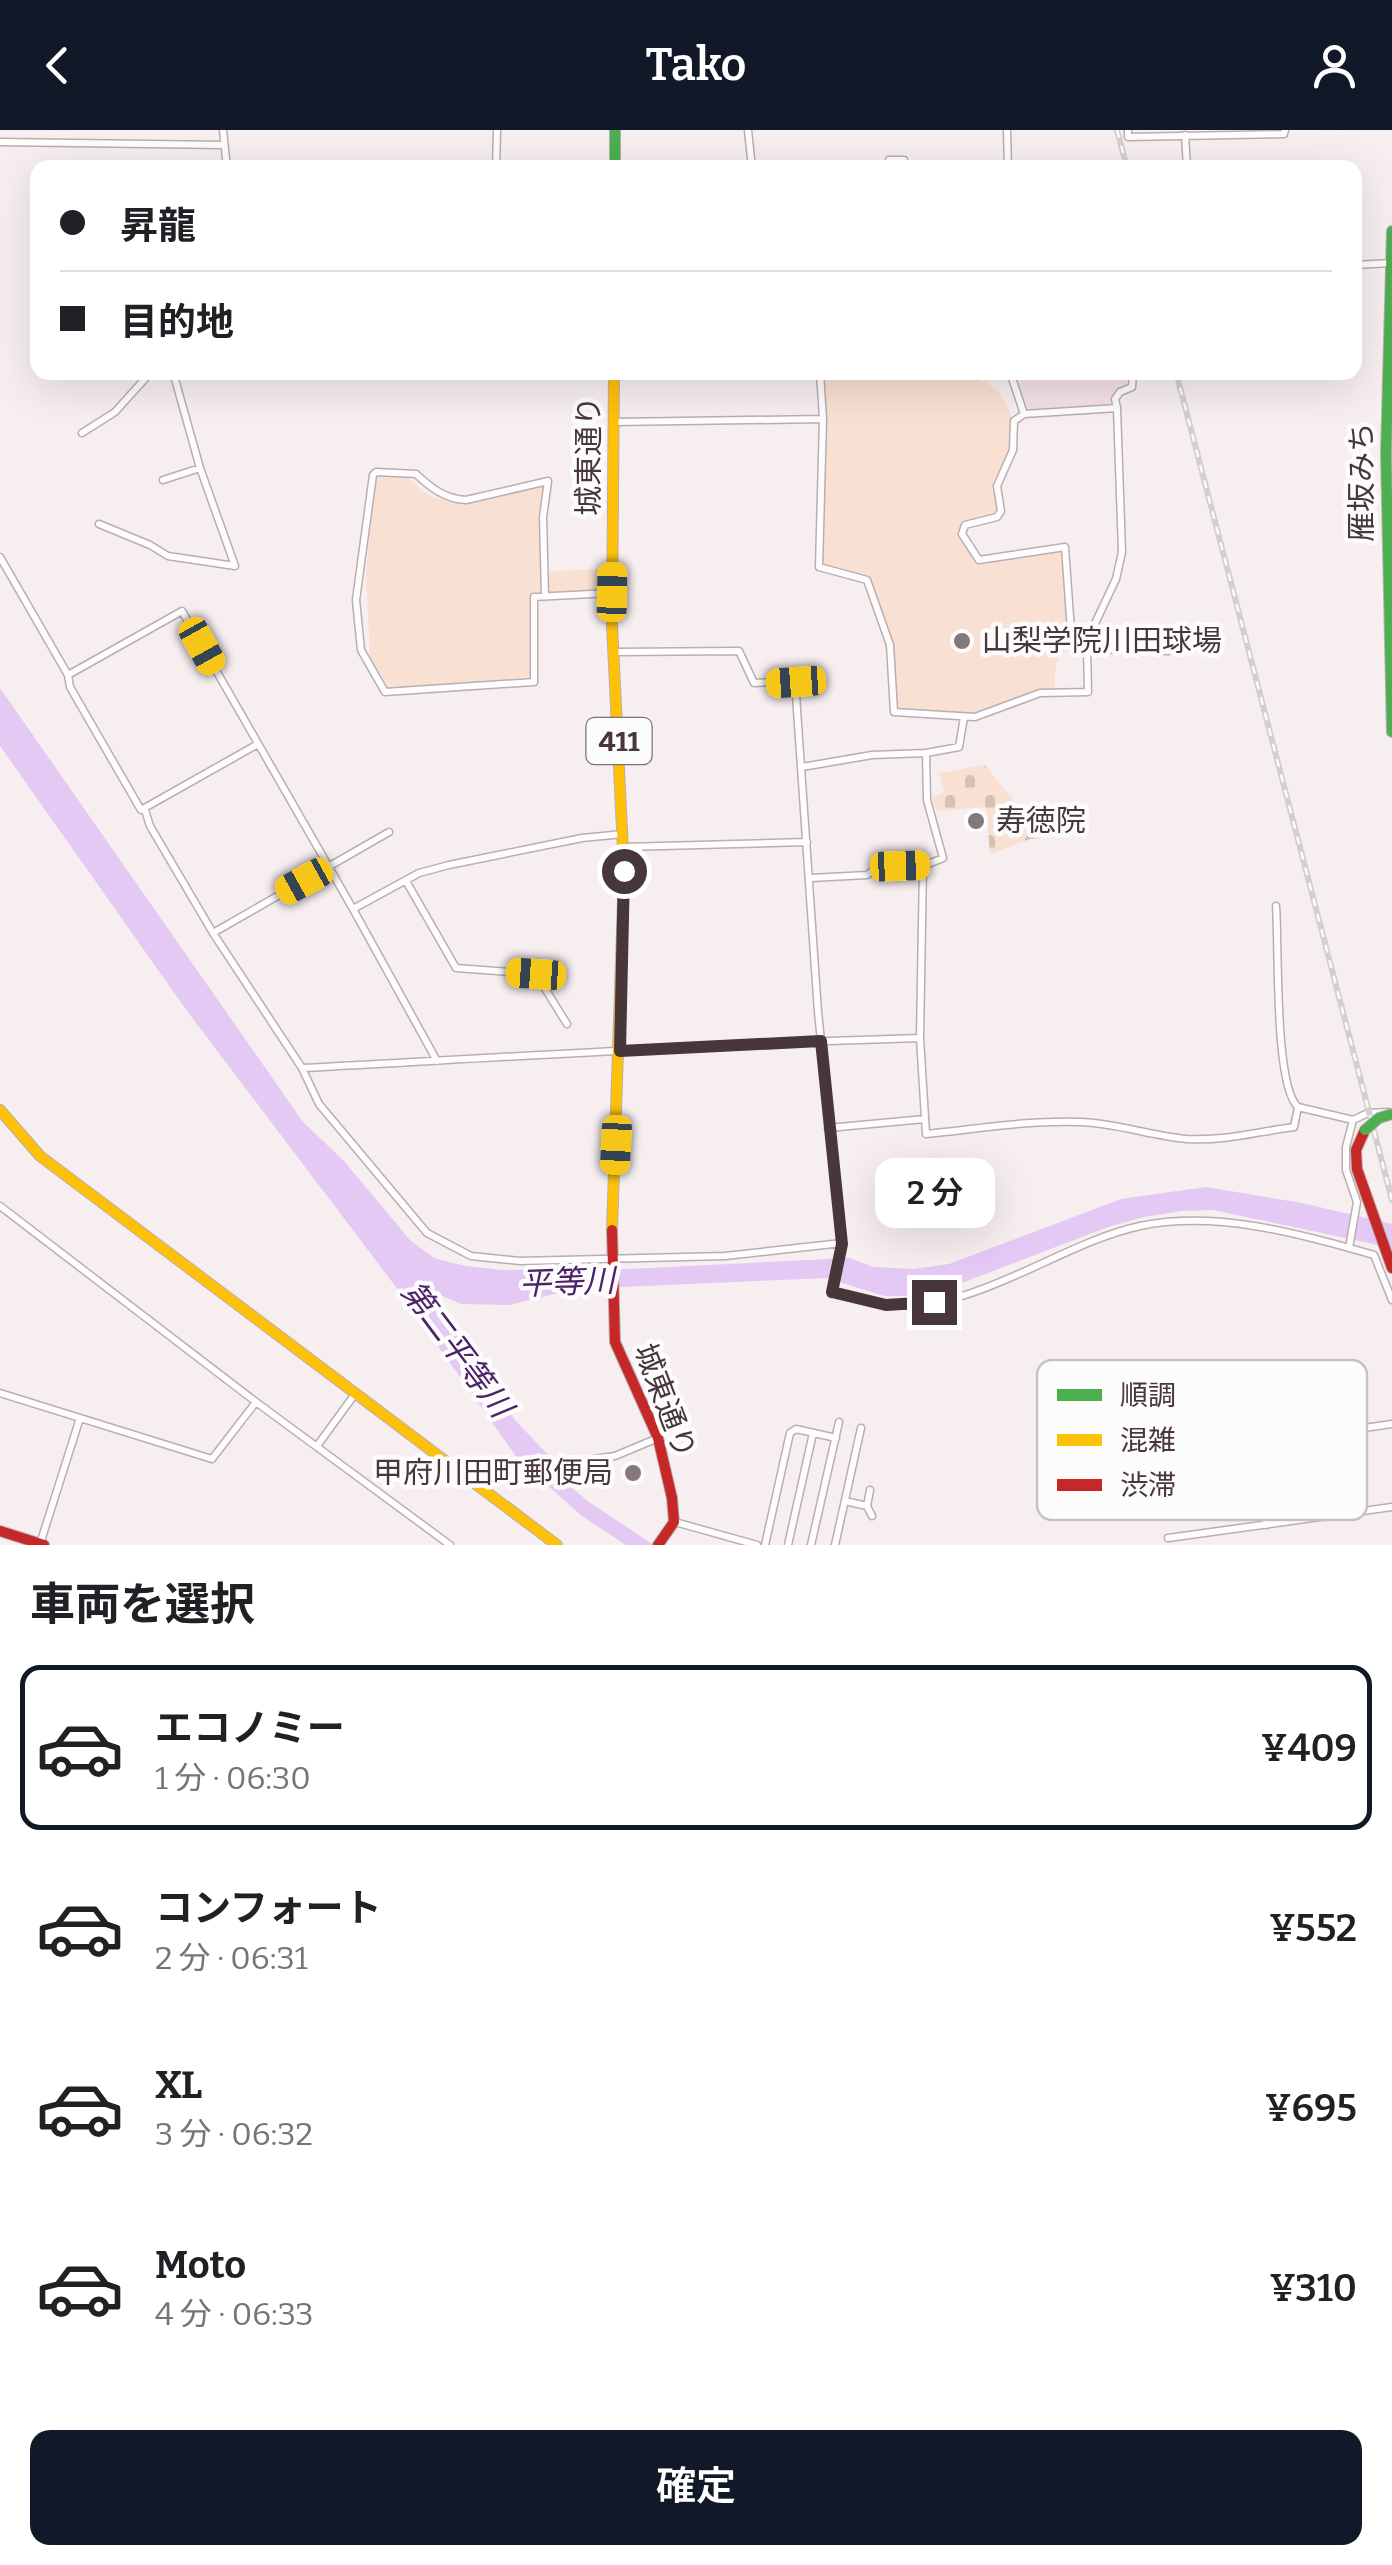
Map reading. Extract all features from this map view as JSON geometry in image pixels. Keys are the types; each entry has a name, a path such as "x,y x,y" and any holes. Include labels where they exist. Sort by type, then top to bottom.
{"main road":[{"path":"614,160 615,130"},
{"name":"雁坂みち","path":"1392,232 1392,732"},
{"name":"城東通り","path":"614,380 612,592 623,847 612,1295 616,1342 658,1438 674,1522"},
{"path":"0,1110 40,1156 557,1545"},
{"path":"1392,1113 1370,1125 1356,1150 1360,1179 1392,1268"},
{"path":"659,1544 674,1522"},
{"path":"0,1531 42,1544"}],"street":[{"path":"102,130 104,144"},
{"path":"223,130 226,160"},
{"path":"496,160 497,130"},
{"path":"748,130 751,160"},
{"path":"1007,130 1008,160"},
{"path":"1128,130 1128,137 1226,132 1284,134 1285,130"},
{"path":"1185,135 1187,160"},
{"path":"0,142 223,146"},
{"path":"888,160 904,160"},
{"path":"1362,265 1392,263"},
{"path":"82,433 115,412 145,380"},
{"path":"99,524 150,544 168,556 235,566 200,468 176,380"},
{"path":"821,380 819,567 868,580 890,645 894,712 975,717 1040,693 1088,692 1087,649 1091,632 1116,580 1122,552 1115,399 1132,387 1132,380"},
{"path":"1013,380 1024,414"},
{"path":"1091,632 1071,631 1064,547 979,560 962,534 965,525 997,517 1001,511 997,486 1013,450 1014,421 1024,414 1117,408"},
{"path":"615,422 823,419"},
{"path":"164,480 200,468"},
{"path":"545,596 543,517 548,482 453,500 416,474 376,472 373,476 356,600 361,650 385,692 534,682 534,597 612,592"},
{"path":"0,557 68,675 70,687 213,934 302,1068 319,1104 427,1233 471,1256 520,1261 725,1256 842,1244"},
{"path":"68,675 182,611 437,1061"},
{"path":"1087,649 1168,651"},
{"path":"614,652 740,651 754,683 796,682 828,1128 839,1190 842,1244 832,1292 886,1305 934,1302 977,1290 1114,1234 1181,1220 1213,1220 1350,1245 1374,1255 1392,1300"},
{"path":"802,768 959,747 964,716"},
{"path":"144,810 258,744"},
{"path":"810,878 867,875 878,867 923,866 943,858 927,800 926,753"},
{"path":"213,934 389,832"},
{"path":"354,909 406,881 450,864 582,838 623,834"},
{"path":"623,847 807,842"},
{"path":"923,866 920,1038 926,1134 1077,1122 1122,1125 1170,1136 1222,1139 1294,1127 1298,1107"},
{"path":"406,881 456,968 536,974 566,1024"},
{"path":"1276,906 1281,1056 1291,1101 1298,1107 1354,1120 1368,1113 1392,1113"},
{"path":"302,1068 920,1038"},
{"path":"828,1128 925,1119"},
{"path":"1350,1245 1357,1202 1346,1170 1346,1146 1354,1120"},
{"path":"0,1206 450,1545"},
{"path":"0,1393 212,1458 256,1402"},
{"path":"316,1446 355,1393"},
{"path":"42,1544 80,1418"},
{"path":"811,1545 839,1422"},
{"path":"1367,1428 1392,1424"},
{"path":"836,1545 860,1428"},
{"path":"674,1522 761,1545 790,1433 796,1429 836,1438"},
{"path":"788,1545 813,1433"},
{"path":"595,1480 574,1462 615,1456 658,1438"},
{"path":"870,1490 867,1506 872,1516"},
{"path":"845,1502 867,1506"},
{"path":"1367,1510 1392,1506"},
{"path":"1266,1520 1267,1525"},
{"path":"1168,1538 1209,1536 1299,1520"}],"shaded area":[{"path":"1012,380 1132,380 1132,387 1115,399 1117,408 1024,414"}],"green space":[{"path":"820,380 979,380 1001,395 1014,421 1013,450 997,486 1001,511 997,517 965,525 963,534 980,560 1065,547 1071,630 1091,632 1086,645 1068,648 1058,658 1055,692 1040,693 975,717 894,712 890,645 868,580 819,567"},
{"path":"375,477 408,478 428,495 453,503 543,486 542,572 608,568 608,591 531,595 531,677 389,688 370,657 366,573"},
{"path":"985,765 1022,811 1043,827 1046,838 1030,839 990,854 986,807 937,811 932,798 944,792 939,773"}],"water":[{"path":"0,688 303,1122 343,1160 410,1240 434,1258 503,1270 629,1269 849,1258 874,1267 914,1269 949,1264 1121,1199 1206,1187 1302,1203 1392,1224 1392,1248 1213,1210 1181,1211 1108,1227 920,1296 884,1296 827,1278 575,1289 509,1305 461,1304 431,1291 429,1295 514,1419 550,1457 556,1475 654,1545 626,1545 582,1516 518,1459 399,1291 187,1011 0,746"}],"railway":[{"path":"1117,130 1125,160"},
{"path":"1178,380 1392,1200"}],"traffic: fast":[{"path":"615,130 615,160"},
{"path":"1392,231 1386,454 1392,732"},
{"path":"1365,1130 1379,1118 1392,1114"}],"traffic: slow":[{"path":"612,1230 624,871 612,624 614,380"},
{"path":"0,1110 40,1156 557,1545"}],"traffic: jam":[{"path":"1365,1130 1356,1150 1357,1169 1392,1268"},
{"path":"612,1230 615,1342 658,1438 672,1498 674,1522 658,1545"},
{"path":"0,1531 44,1545"}],"place":[{"name":"山梨学院川田球場","path":"962,641"},
{"name":"寿徳院","path":"976,821"},
{"name":"甲府川田町郵便局","path":"633,1473"}],"route":[{"path":"624,871 620,1051 821,1041 842,1244 832,1292 886,1305 934,1302"}],"water label":[{"name":"平等川","path":"567,1282"},
{"name":"第二平等川","path":"457,1349"}]}
